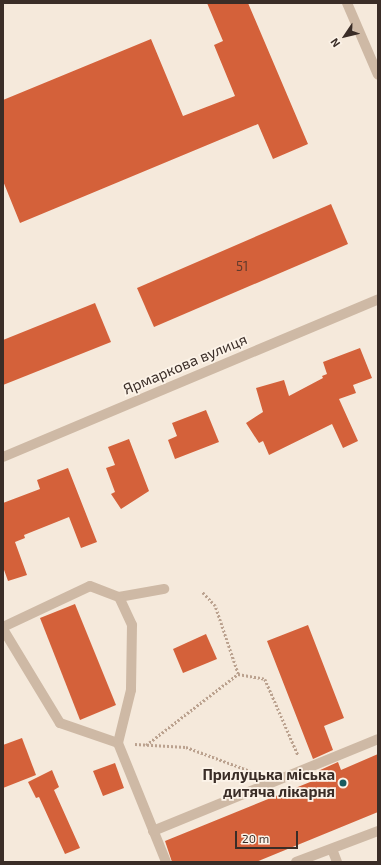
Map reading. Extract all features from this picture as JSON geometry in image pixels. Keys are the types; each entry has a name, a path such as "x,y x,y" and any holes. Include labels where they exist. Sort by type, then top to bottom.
{"street":[{"path":"346,3 378,75"},
{"name":"Ярмаркова вулиця","path":"3,457 378,299"},
{"path":"118,743 60,723 3,628 90,586 119,597 164,589"},
{"path":"119,597 132,625 130,690 118,743 166,862"},
{"path":"153,831 303,768 378,739"},
{"path":"296,862 378,831"},
{"path":"332,849 337,862"}],"path":[{"path":"202,592 215,606 238,674"},
{"path":"146,745 238,674 265,679 303,768"},
{"path":"118,743 186,747 275,780"}],"building":[{"path":"207,3 248,3 308,144 273,159 258,124 20,223 3,181 3,100 151,39 183,116 235,96 214,45 223,41"},
{"path":"331,204 348,244 154,327 137,288"},
{"path":"95,303 111,342 3,385 3,340"},
{"path":"360,348 372,378 353,385 356,393 339,399 358,441 343,448 332,424 269,455 263,441 259,443 246,423 263,412 256,388 284,380 289,396 323,378 322,376 327,374 323,362"},
{"path":"206,410 219,442 175,459 168,440 177,436 172,423"},
{"path":"129,439 149,491 121,509 111,494 115,492 106,468 115,465 108,447"},
{"path":"68,468 97,542 81,548 69,517 24,535 25,538 15,542 27,575 8,581 3,567 3,503 40,489 37,480"},
{"path":"75,604 116,705 80,720 40,618"},
{"path":"308,625 344,718 324,726 333,750 313,759 267,641"},
{"path":"206,634 217,659 183,673 173,649"},
{"path":"22,738 36,775 3,788 3,745"},
{"name":"Прилуцька міська дитяча лікарня","path":"378,754 378,812 256,862 172,862 165,841 320,778 318,771 338,762 341,770"},
{"path":"115,763 124,788 103,796 93,771"},
{"path":"52,770 59,787 54,790 80,848 65,854 39,797 36,798 28,782"}],"place":[{"name":"Прилуцька міська дитяча лікарня","path":"343,783"}]}
